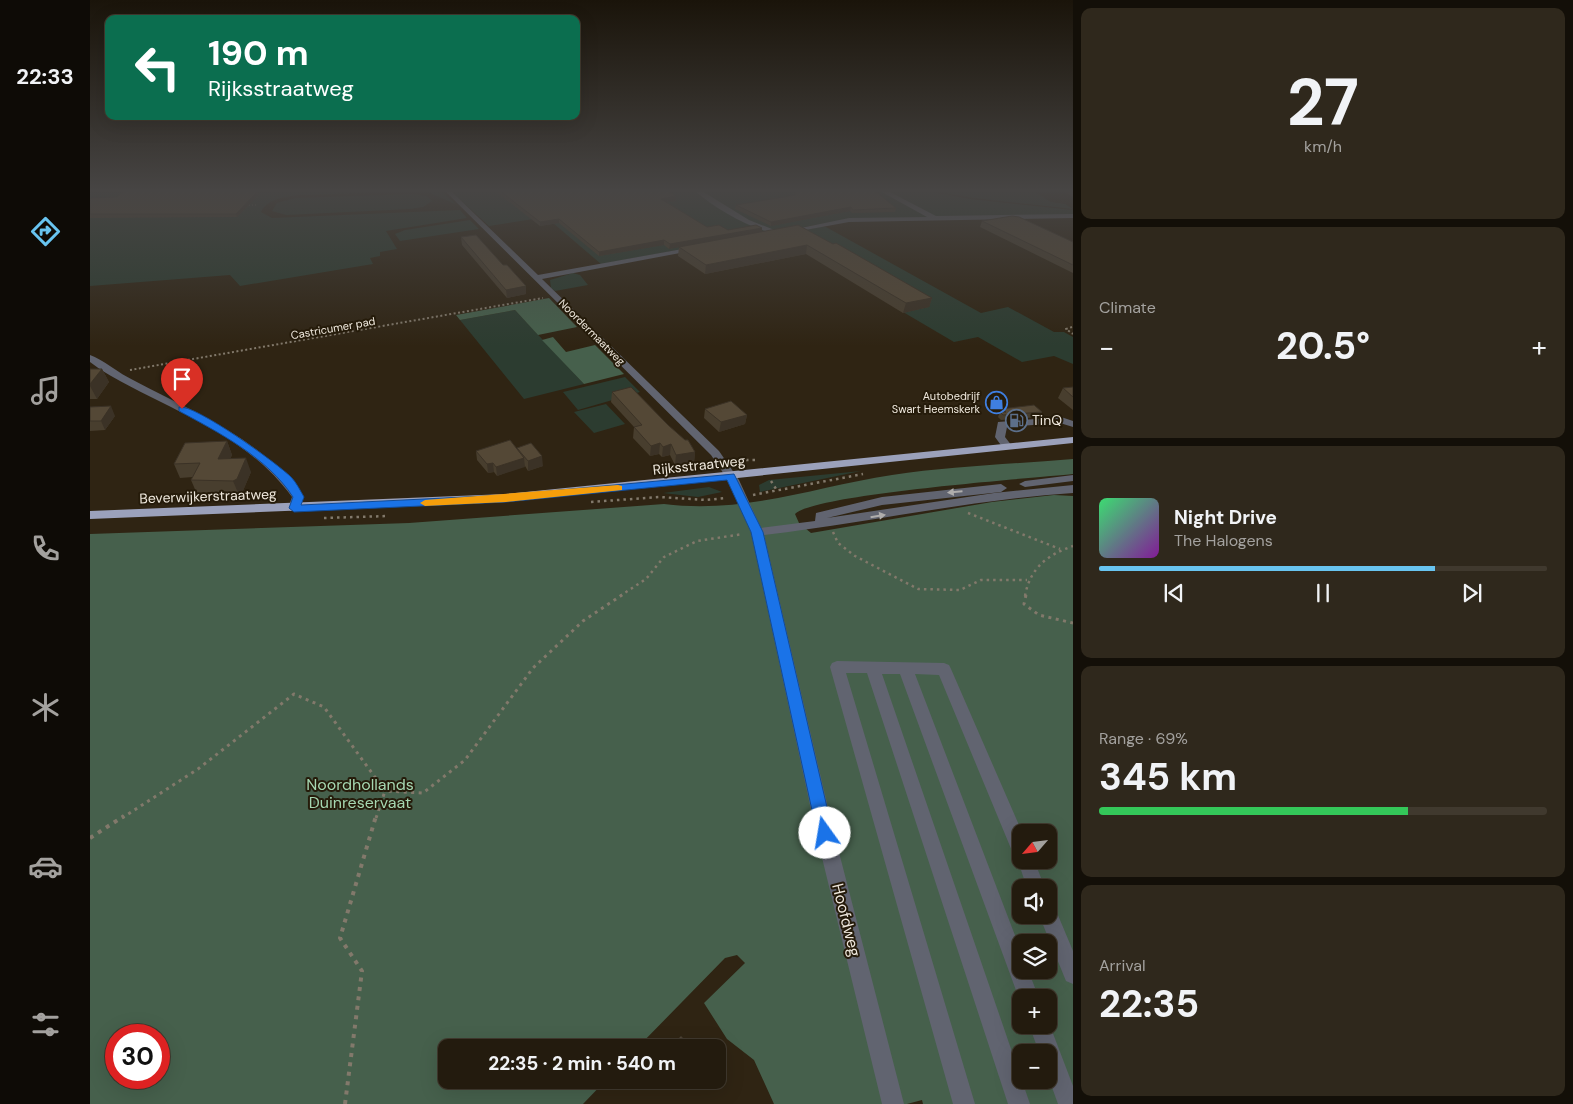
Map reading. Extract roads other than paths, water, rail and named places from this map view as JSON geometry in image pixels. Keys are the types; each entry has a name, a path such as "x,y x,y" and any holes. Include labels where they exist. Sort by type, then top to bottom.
{"main road":[{"name":"Rijksstraatweg","path":"326,507 506,498 1073,440"},
{"name":"Beverwijkerstraatweg","path":"90,515 326,507"}],"street":[{"name":"Noordermaatweg","path":"500,243 722,461 730,476"},
{"path":"536,278 706,246"},
{"path":"90,358 113,374 213,426 256,454 288,480 298,497 294,508"},
{"path":"1007,446 1000,438 1002,424 1061,420 1073,424"},
{"name":"Hoofdweg","path":"730,476 757,532 825,833 894,1104"},
{"path":"830,523 820,520 820,516 882,501 1073,478"},
{"path":"757,532 830,523 1022,492 1073,489"},
{"path":"964,1104 837,667 944,668 1012,830"},
{"path":"873,668 1019,1104"},
{"path":"905,668 1026,989"},
{"path":"1052,924 1073,974"},
{"path":"1042,1034 1069,1104"}],"place":[{"name":"Autobedrijf Swart Heemskerk","path":"996,402"},
{"name":"TinQ","path":"1016,420"}],"park label":[{"name":"Noordhollands Duinreservaat","path":"360,793"}]}
